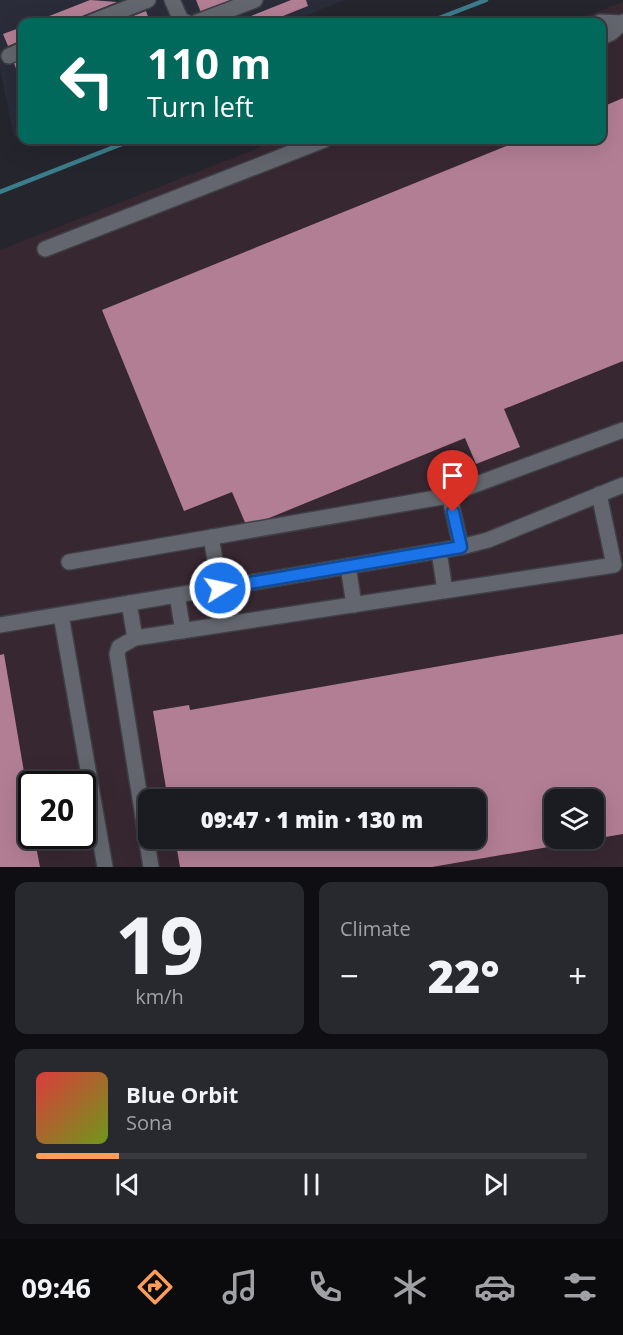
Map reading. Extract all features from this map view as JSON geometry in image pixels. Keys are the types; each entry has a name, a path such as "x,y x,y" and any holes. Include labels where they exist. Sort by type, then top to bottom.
{"lane":[{"path":"102,18 148,0"},
{"path":"172,0 180,18"},
{"path":"208,18 255,0"},
{"path":"606,20 622,22"},
{"path":"606,35 622,22"},
{"path":"45,249 314,144"},
{"path":"69,562 449,494 623,430"},
{"path":"0,625 461,547 488,540 623,484"},
{"path":"449,494 461,547"},
{"path":"151,867 117,654 119,647 135,638 614,565 618,557 599,494"},
{"path":"212,537 220,588"},
{"path":"439,551 445,591"},
{"path":"348,566 354,605"},
{"path":"177,595 183,631"},
{"path":"129,603 135,638"},
{"path":"61,615 105,867"}],"shaded area":[{"path":"0,0 345,0 300,18 18,18 18,135 14,137 0,69"},
{"path":"623,2 623,867 0,867 0,250 268,144 606,144 606,18 581,18"}],"building":[{"path":"90,0 117,2 77,18 44,18"},
{"path":"196,0 239,0 202,15"},
{"path":"291,0 306,0 308,6 278,18 246,18"},
{"path":"146,11 149,18 128,18"},
{"path":"18,28 18,42 8,46 3,34"},
{"path":"18,62 18,74 14,63"},
{"path":"623,98 623,361 504,409 520,447 476,464 465,438 247,527 232,492 184,511 102,310 511,144 606,144 606,105"},
{"path":"623,634 623,834 604,837 604,789 544,789 544,848 432,867 180,867 177,849 486,849 486,789 166,789 153,711 189,705 190,710"},
{"path":"4,654 24,771 18,771 18,849 37,849 40,867 0,867 0,655"}],"waterway":[{"path":"439,18 486,0"},
{"path":"0,192 122,144"}],"route":[{"path":"220,588 461,547 453,512"}]}
